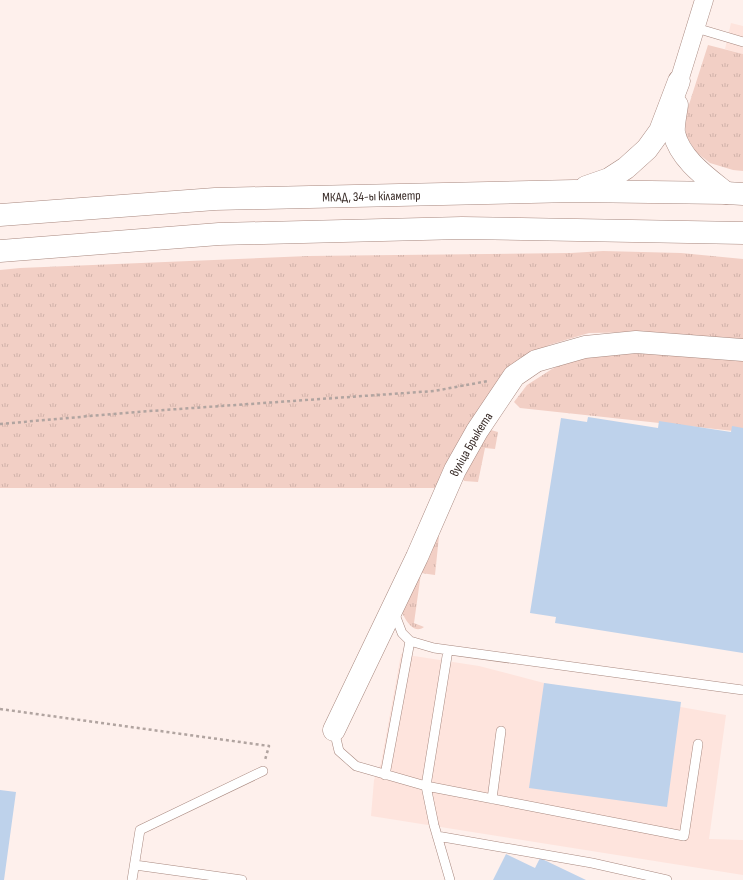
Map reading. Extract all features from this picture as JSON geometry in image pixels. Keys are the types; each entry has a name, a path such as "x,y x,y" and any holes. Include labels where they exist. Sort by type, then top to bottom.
{"main road":[{"path":"574,191 609,178 626,168 647,149 660,131 679,80"},
{"path":"679,80 674,132 681,151 708,179 734,193"},
{"name":"МКАД, 34-ы кіламетр","path":"0,215 215,199 574,191 734,193"},
{"path":"0,251 219,234 462,228 743,233"},
{"name":"вуліца Брыкета","path":"334,730 417,556 455,470 477,431 514,376 536,361 585,347 636,342 743,350"}],"street":[{"path":"679,80 704,0"}],"lane":[{"path":"696,28 743,42"},
{"path":"392,607 402,633 410,640 434,648 743,690"},
{"path":"385,774 410,640"},
{"path":"448,650 426,786 437,836 450,880"},
{"path":"334,730 339,751 356,766 426,786 684,836 698,744"},
{"path":"492,799 501,731"},
{"path":"132,880 140,830 263,771"},
{"path":"437,836 592,863 668,880"},
{"path":"134,865 242,880"}],"path":[{"path":"0,424 136,412 434,391 514,376"},
{"path":"0,709 268,746 263,771"}],"shaded area":[{"path":"731,23 743,26 743,54 725,49"},
{"path":"401,654 479,666 544,683 726,715 709,839 743,840 743,875 371,816 374,780 381,763"}],"green space":[{"path":"708,45 743,54 743,171 733,170 710,163 696,152 686,136 685,117"},
{"path":"603,251 681,253 743,259 743,339 648,332 589,333 549,345 511,366 438,488 0,488 0,270 308,256 571,253"},
{"path":"643,349 743,357 743,432 520,408 514,402 527,385 552,369 585,353"},
{"path":"491,430 498,432 495,449 485,448 478,482 464,481 463,479 486,433"},
{"path":"431,536 439,536 435,575 421,573 414,623 424,627 416,629 408,623 399,606"}],"building":[{"path":"588,417 658,428 659,421 731,432 732,426 743,428 743,653 555,623 556,617 530,613 561,418 587,422"},
{"path":"544,683 681,702 667,807 529,788"},
{"path":"0,790 16,792 4,880 0,880"},
{"path":"506,854 535,868 540,858 586,880 493,880"}]}
